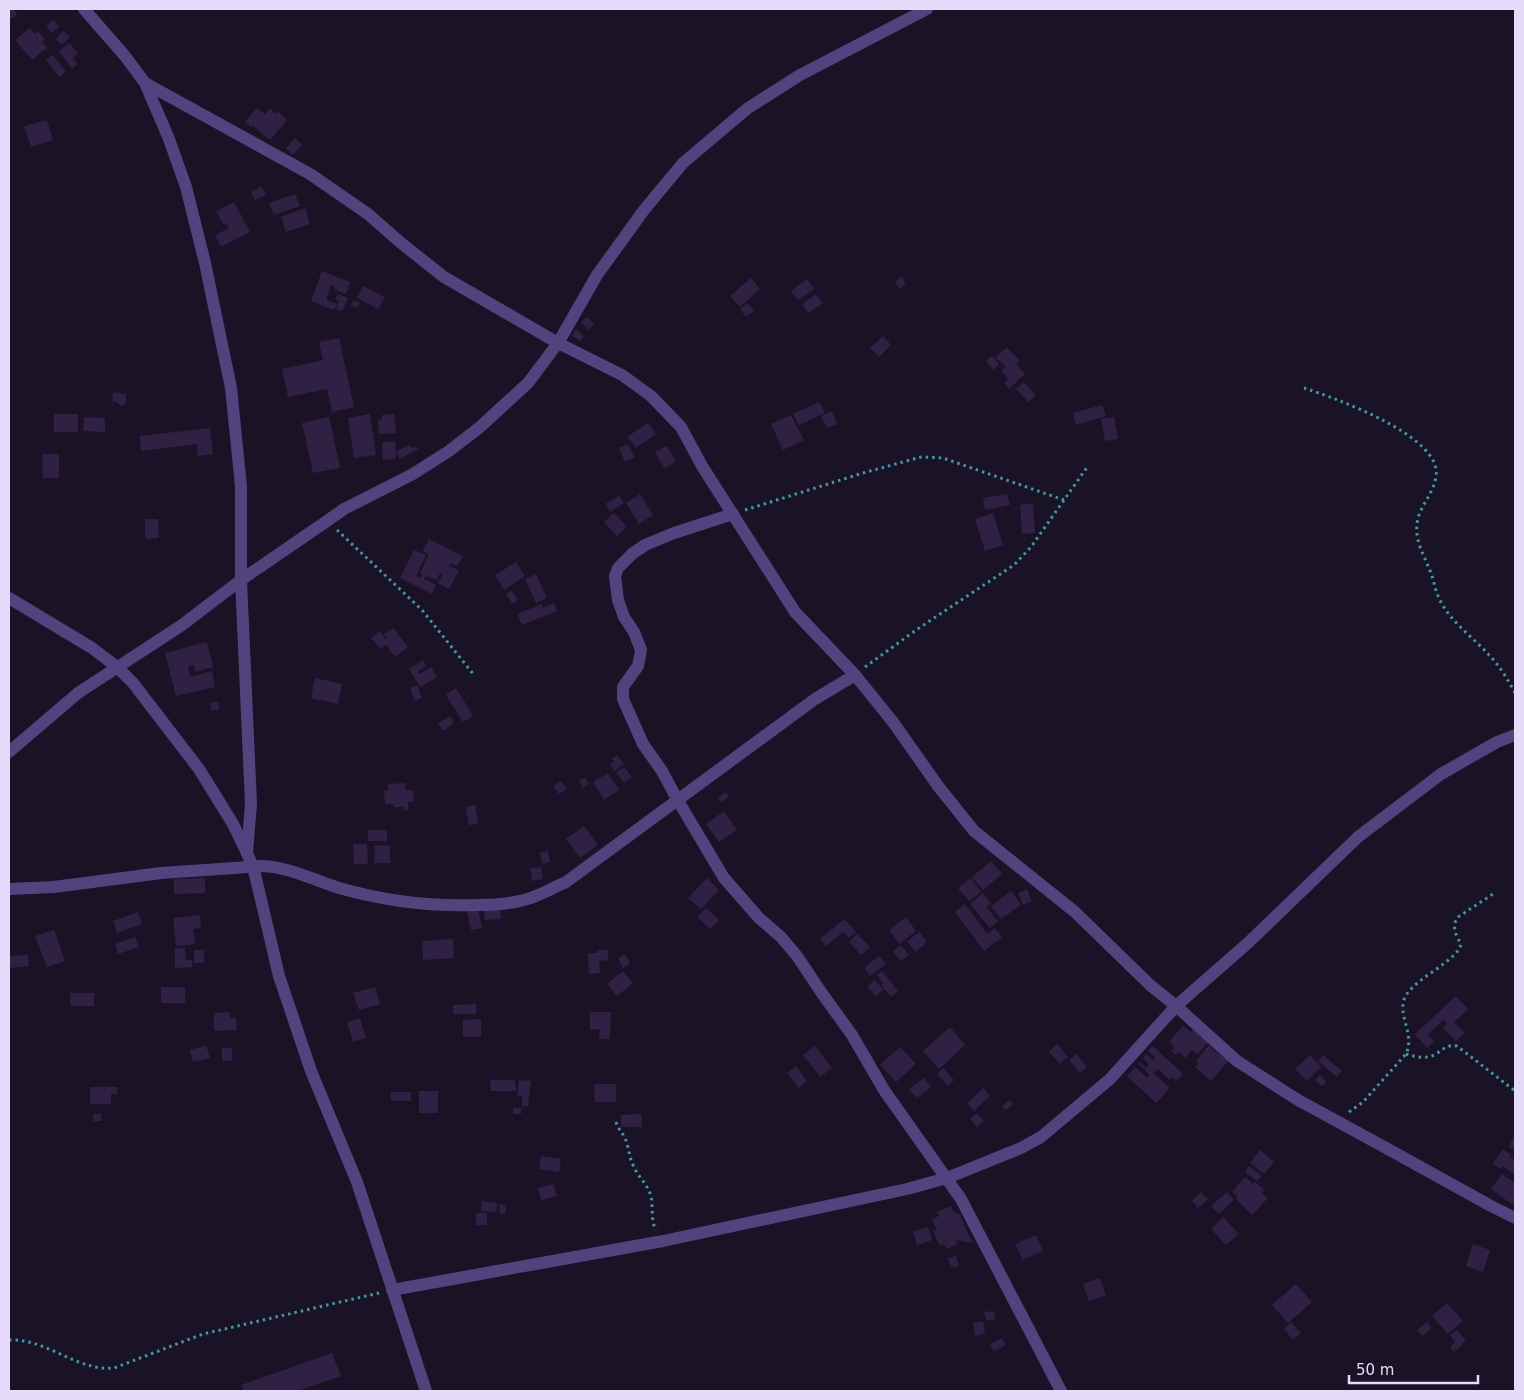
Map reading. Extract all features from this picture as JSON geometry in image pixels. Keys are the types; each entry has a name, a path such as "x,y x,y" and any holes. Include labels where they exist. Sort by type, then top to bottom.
{"street":[{"path":"84,9 125,56 145,83 169,139 186,187 205,263 231,388 241,486 242,580 251,804 247,853"},
{"path":"9,752 78,693 116,666 182,624 344,509 413,474 472,433 528,383 558,343 597,275 644,210 683,163 748,108 800,75 927,9"},
{"path":"145,83 310,174 368,214 444,277 558,343 622,375 651,396 681,427 702,466 795,612 855,675 893,722 938,786 974,831 1075,912 1150,985 1237,1061 1289,1095 1515,1218"},
{"path":"733,514 674,532 645,545 632,554 618,568 615,576 618,600 624,617 634,632 641,650 638,666 623,687 623,699 643,744 662,771 724,878 759,918 781,937 797,956 852,1035 884,1090 947,1178 976,1227 1061,1391"},
{"path":"9,598 92,648 116,666 133,683 199,769 233,824 253,866 286,995 310,1070 357,1182 426,1391"},
{"path":"9,890 54,887 161,873 253,866 274,867 297,872 330,885 374,898 422,905 495,904 525,900 566,882 815,699 855,675"},
{"path":"392,1290 663,1241 906,1189 947,1178 1001,1156 1040,1137 1110,1078 1176,1006 1249,942 1358,837 1441,774 1497,742 1515,735"}],"path":[{"path":"1304,388 1339,400 1380,418 1428,451 1436,467 1436,477 1418,518 1417,538 1421,551 1443,606 1490,655 1515,693"},
{"path":"733,514 863,473 921,457 943,458 1064,500"},
{"path":"855,675 919,628 1014,565 1031,547 1088,466"},
{"path":"327,521 422,610 474,675"},
{"path":"1336,1120 1363,1102 1406,1054 1409,1036 1402,1011 1402,1002 1408,992 1420,981 1452,958 1458,951 1461,944 1454,925 1458,917 1496,892"},
{"path":"1406,1054 1424,1058 1433,1056 1445,1047 1457,1046 1515,1091"},
{"path":"616,1122 618,1129 626,1139 635,1170 649,1191 652,1220 663,1241"},
{"path":"9,1340 32,1342 93,1366 106,1369 114,1368 203,1334 392,1290"}],"building":[{"path":"9,9 14,9 17,16 9,19"},
{"path":"53,20 59,27 52,33 46,26"},
{"path":"30,28 35,34 38,31 45,39 42,42 47,48 32,60 15,40"},
{"path":"63,31 70,37 62,45 56,39"},
{"path":"70,43 78,54 73,58 77,64 72,69 59,51"},
{"path":"53,55 66,72 59,77 46,60"},
{"path":"257,108 265,114 270,108 287,120 270,140 252,125 251,127 245,122"},
{"path":"47,120 53,140 31,147 24,126"},
{"path":"295,138 302,145 292,155 286,148"},
{"path":"261,186 266,195 255,200 251,192"},
{"path":"295,194 300,206 274,215 269,203"},
{"path":"234,202 250,232 221,247 215,235 229,228 226,223 223,224 216,211"},
{"path":"305,208 310,224 286,232 281,217"},
{"path":"322,271 350,282 346,294 334,289 335,286 331,285 326,300 337,304 334,310 311,301"},
{"path":"901,277 906,283 901,289 895,283"},
{"path":"751,278 760,289 740,307 730,296"},
{"path":"807,279 814,289 798,300 791,291"},
{"path":"363,286 385,297 378,309 357,298"},
{"path":"338,294 348,298 342,311 336,309 339,301 335,299"},
{"path":"816,294 823,303 808,313 802,304"},
{"path":"354,300 360,303 357,308 351,305"},
{"path":"748,303 754,311 746,317 740,309"},
{"path":"587,317 594,324 589,330 581,322"},
{"path":"576,329 584,336 580,341 572,336"},
{"path":"883,336 891,345 879,357 870,348"},
{"path":"339,338 354,407 332,412 327,389 288,397 282,369 323,360 319,342"},
{"path":"1007,347 1020,361 1016,364 1025,374 1009,389 1004,383 1008,379 1001,371 1006,366 995,358"},
{"path":"992,356 999,364 993,370 986,361"},
{"path":"1024,382 1036,396 1028,402 1016,389"},
{"path":"113,392 126,394 126,402 122,407 117,402 112,401"},
{"path":"819,402 825,413 799,425 793,414"},
{"path":"1102,405 1106,416 1076,425 1073,413"},
{"path":"832,411 837,424 827,428 821,416"},
{"path":"54,414 78,414 78,432 54,432"},
{"path":"370,414 376,455 354,458 348,418"},
{"path":"394,414 396,433 379,434 378,420 382,419 382,415"},
{"path":"791,415 804,440 783,450 771,424"},
{"path":"84,417 105,418 105,432 83,431"},
{"path":"329,417 340,468 313,473 302,423"},
{"path":"1114,417 1118,439 1105,441 1101,419"},
{"path":"648,423 656,434 636,448 627,437"},
{"path":"210,428 213,454 198,456 197,444 141,451 140,436"},
{"path":"395,441 396,459 383,460 382,442"},
{"path":"628,444 635,457 625,462 619,448"},
{"path":"410,445 412,448 416,446 418,449 400,459 396,452"},
{"path":"667,446 676,462 664,468 655,452"},
{"path":"42,454 59,454 59,478 43,478"},
{"path":"640,494 653,515 639,524 626,503"},
{"path":"1007,494 1010,505 985,510 983,498"},
{"path":"619,496 624,503 610,512 605,504"},
{"path":"1033,503 1035,533 1022,534 1020,505"},
{"path":"614,513 627,527 617,536 604,522"},
{"path":"993,513 1003,545 985,551 975,519"},
{"path":"145,519 158,519 159,538 145,539"},
{"path":"429,539 463,556 457,566 450,563 449,566 459,570 449,589 438,583 443,574 440,573 437,580 425,576 424,579 436,585 432,594 400,578 414,550 426,555 416,576 420,578 422,574 420,573 429,555 423,551"},
{"path":"516,562 525,576 504,590 495,575"},
{"path":"536,574 547,598 536,603 525,579"},
{"path":"512,591 518,600 512,604 506,594"},
{"path":"554,603 557,611 522,625 517,614 542,604 543,608"},
{"path":"393,628 408,647 395,657 386,645 380,649 371,638 380,631 386,640 384,634"},
{"path":"207,642 213,667 195,672 194,665 188,666 190,677 212,671 215,687 176,696 165,653"},
{"path":"423,660 426,666 418,671 420,674 431,667 437,677 420,687 409,669"},
{"path":"315,678 342,684 338,704 311,698"},
{"path":"417,685 422,698 415,701 410,688"},
{"path":"456,688 473,716 463,722 446,695"},
{"path":"211,702 219,702 219,710 211,710"},
{"path":"450,716 454,723 443,731 438,723"},
{"path":"617,755 624,764 615,771 610,765 614,761 612,759"},
{"path":"624,767 632,777 624,783 616,772"},
{"path":"608,773 619,790 604,800 593,782"},
{"path":"585,777 589,784 583,788 579,781"},
{"path":"561,781 567,789 559,794 553,786"},
{"path":"405,783 405,790 413,790 414,802 408,802 409,810 404,810 404,807 394,807 394,804 385,804 384,791 388,791 388,784"},
{"path":"725,792 729,796 722,802 718,798"},
{"path":"475,805 478,824 469,825 466,807"},
{"path":"724,811 737,830 719,842 706,824"},
{"path":"584,826 598,845 580,858 566,839"},
{"path":"368,830 387,830 387,841 368,841"},
{"path":"353,844 367,844 368,864 354,864"},
{"path":"375,845 390,846 390,863 374,863"},
{"path":"548,851 550,862 542,864 540,852"},
{"path":"991,861 1002,874 983,890 972,877"},
{"path":"541,867 543,879 532,881 530,868"},
{"path":"205,878 205,893 174,894 174,879"},
{"path":"707,878 719,890 701,909 688,898"},
{"path":"971,878 981,892 969,901 958,888"},
{"path":"1027,889 1032,901 1023,905 1018,893"},
{"path":"1011,891 1021,905 1001,919 991,906"},
{"path":"983,893 991,903 986,907 998,921 990,928 970,904"},
{"path":"965,904 987,934 995,928 1002,937 984,951 955,912"},
{"path":"478,908 482,928 471,930 467,911"},
{"path":"706,908 719,920 710,929 697,917"},
{"path":"500,909 501,919 485,920 484,910"},
{"path":"138,912 142,924 117,933 113,921"},
{"path":"200,915 201,928 193,929 195,944 176,946 173,918"},
{"path":"906,917 916,931 899,944 889,930"},
{"path":"844,919 856,932 848,938 843,932 826,946 820,939"},
{"path":"54,930 65,961 47,967 35,936"},
{"path":"919,932 927,942 916,952 907,942"},
{"path":"857,934 870,947 861,955 849,942"},
{"path":"135,937 139,947 118,954 115,944"},
{"path":"453,939 454,958 423,960 422,941"},
{"path":"901,945 909,955 901,961 893,951"},
{"path":"175,948 185,948 186,960 192,960 192,967 175,968"},
{"path":"194,950 204,950 204,963 194,963"},
{"path":"597,950 608,950 608,960 599,961 600,973 589,974 588,953 597,953"},
{"path":"625,954 630,964 623,968 618,958"},
{"path":"28,955 29,966 9,968 9,956"},
{"path":"879,956 886,964 870,976 864,968"},
{"path":"623,971 633,983 617,996 607,984"},
{"path":"882,971 898,991 891,997 881,985 883,983 877,975"},
{"path":"874,980 883,989 876,996 867,987"},
{"path":"161,987 185,987 185,1003 161,1003"},
{"path":"375,987 380,1004 359,1010 353,993"},
{"path":"70,993 94,993 94,1006 71,1006"},
{"path":"1456,996 1468,1009 1454,1022 1465,1033 1456,1041 1443,1028 1447,1024 1444,1020 1428,1034 1434,1041 1427,1048 1415,1034"},
{"path":"476,1004 476,1014 453,1014 453,1005"},
{"path":"230,1012 230,1018 236,1018 237,1030 214,1031 214,1013"},
{"path":"590,1012 611,1012 610,1039 599,1039 600,1029 590,1030"},
{"path":"360,1018 366,1038 353,1042 347,1022"},
{"path":"481,1019 481,1037 463,1037 463,1020"},
{"path":"1183,1026 1191,1032 1195,1028 1210,1041 1197,1054 1192,1050 1185,1058 1179,1052 1176,1055 1171,1051 1175,1047 1169,1042"},
{"path":"950,1027 965,1045 939,1069 923,1051"},
{"path":"1057,1044 1068,1057 1060,1064 1049,1052"},
{"path":"206,1045 210,1058 193,1062 190,1050"},
{"path":"1209,1045 1220,1055 1223,1052 1231,1058 1211,1081 1195,1067 1199,1063 1196,1061"},
{"path":"815,1046 832,1068 820,1077 803,1055"},
{"path":"1153,1046 1183,1074 1176,1081 1172,1077 1170,1080 1158,1069 1153,1073 1170,1088 1156,1103 1127,1076 1135,1067 1147,1078 1150,1075 1138,1064 1140,1062 1146,1068 1149,1064 1143,1058 1146,1054 1153,1060 1155,1057 1148,1051"},
{"path":"900,1047 916,1064 896,1082 880,1065"},
{"path":"222,1048 232,1048 232,1061 222,1061"},
{"path":"1076,1054 1087,1067 1080,1073 1069,1060"},
{"path":"1310,1055 1321,1067 1307,1081 1295,1069"},
{"path":"1323,1055 1342,1071 1337,1077 1318,1061"},
{"path":"796,1066 807,1081 799,1088 787,1073"},
{"path":"943,1068 954,1080 948,1086 937,1074"},
{"path":"1320,1075 1326,1082 1322,1086 1315,1080"},
{"path":"924,1078 931,1087 917,1098 909,1089"},
{"path":"490,1080 515,1080 516,1091 491,1091"},
{"path":"519,1080 531,1081 528,1106 522,1106 522,1096 517,1096"},
{"path":"594,1084 616,1084 616,1102 595,1102"},
{"path":"90,1087 117,1087 117,1094 111,1094 111,1104 90,1104"},
{"path":"983,1088 990,1096 974,1111 967,1103"},
{"path":"419,1091 438,1091 438,1113 419,1113"},
{"path":"391,1092 411,1092 411,1101 391,1101"},
{"path":"1009,1100 1013,1104 1006,1110 1002,1106"},
{"path":"513,1108 521,1108 521,1114 513,1114"},
{"path":"977,1113 984,1121 977,1127 970,1119"},
{"path":"93,1114 101,1114 101,1121 93,1121"},
{"path":"641,1114 642,1127 621,1127 621,1115"},
{"path":"1515,1133 1515,1150 1509,1147"},
{"path":"1503,1149 1515,1160 1515,1175 1503,1166 1501,1169 1493,1164"},
{"path":"1260,1150 1274,1162 1264,1174 1250,1163"},
{"path":"541,1156 561,1159 559,1172 539,1169"},
{"path":"1249,1166 1262,1176 1257,1181 1245,1172"},
{"path":"1502,1174 1515,1183 1515,1201 1513,1205 1491,1189"},
{"path":"1245,1177 1253,1184 1255,1182 1264,1190 1262,1193 1268,1198 1252,1215 1236,1199 1238,1197 1232,1192"},
{"path":"554,1184 557,1196 541,1200 538,1188"},
{"path":"1201,1192 1208,1199 1198,1208 1192,1201"},
{"path":"1227,1192 1234,1200 1219,1214 1211,1206"},
{"path":"482,1201 497,1203 496,1212 481,1211"},
{"path":"500,1204 506,1205 505,1214 499,1213"},
{"path":"951,1206 953,1211 960,1215 972,1243 956,1240 957,1244 947,1249 944,1244 940,1246 933,1231 937,1230 932,1219 939,1216 937,1212"},
{"path":"476,1213 487,1213 487,1225 476,1225"},
{"path":"1223,1217 1239,1234 1226,1245 1211,1229"},
{"path":"928,1227 932,1240 917,1245 913,1231"},
{"path":"1036,1235 1043,1251 1023,1260 1015,1244"},
{"path":"1473,1244 1490,1250 1483,1272 1466,1266"},
{"path":"956,1256 959,1266 951,1268 948,1258"},
{"path":"1100,1278 1106,1295 1089,1301 1083,1284"},
{"path":"1296,1284 1312,1302 1288,1323 1272,1305"},
{"path":"1447,1303 1463,1321 1448,1334 1432,1316"},
{"path":"994,1311 995,1319 986,1321 984,1312"},
{"path":"983,1321 985,1334 975,1336 973,1323"},
{"path":"1291,1322 1301,1333 1293,1340 1284,1329"},
{"path":"1427,1322 1432,1328 1422,1336 1417,1330"},
{"path":"1457,1330 1466,1341 1454,1352 1450,1347 1455,1342 1450,1335"},
{"path":"1002,1338 1006,1345 994,1351 990,1344"},
{"path":"332,1353 341,1376 297,1391 243,1391 241,1385"}]}
